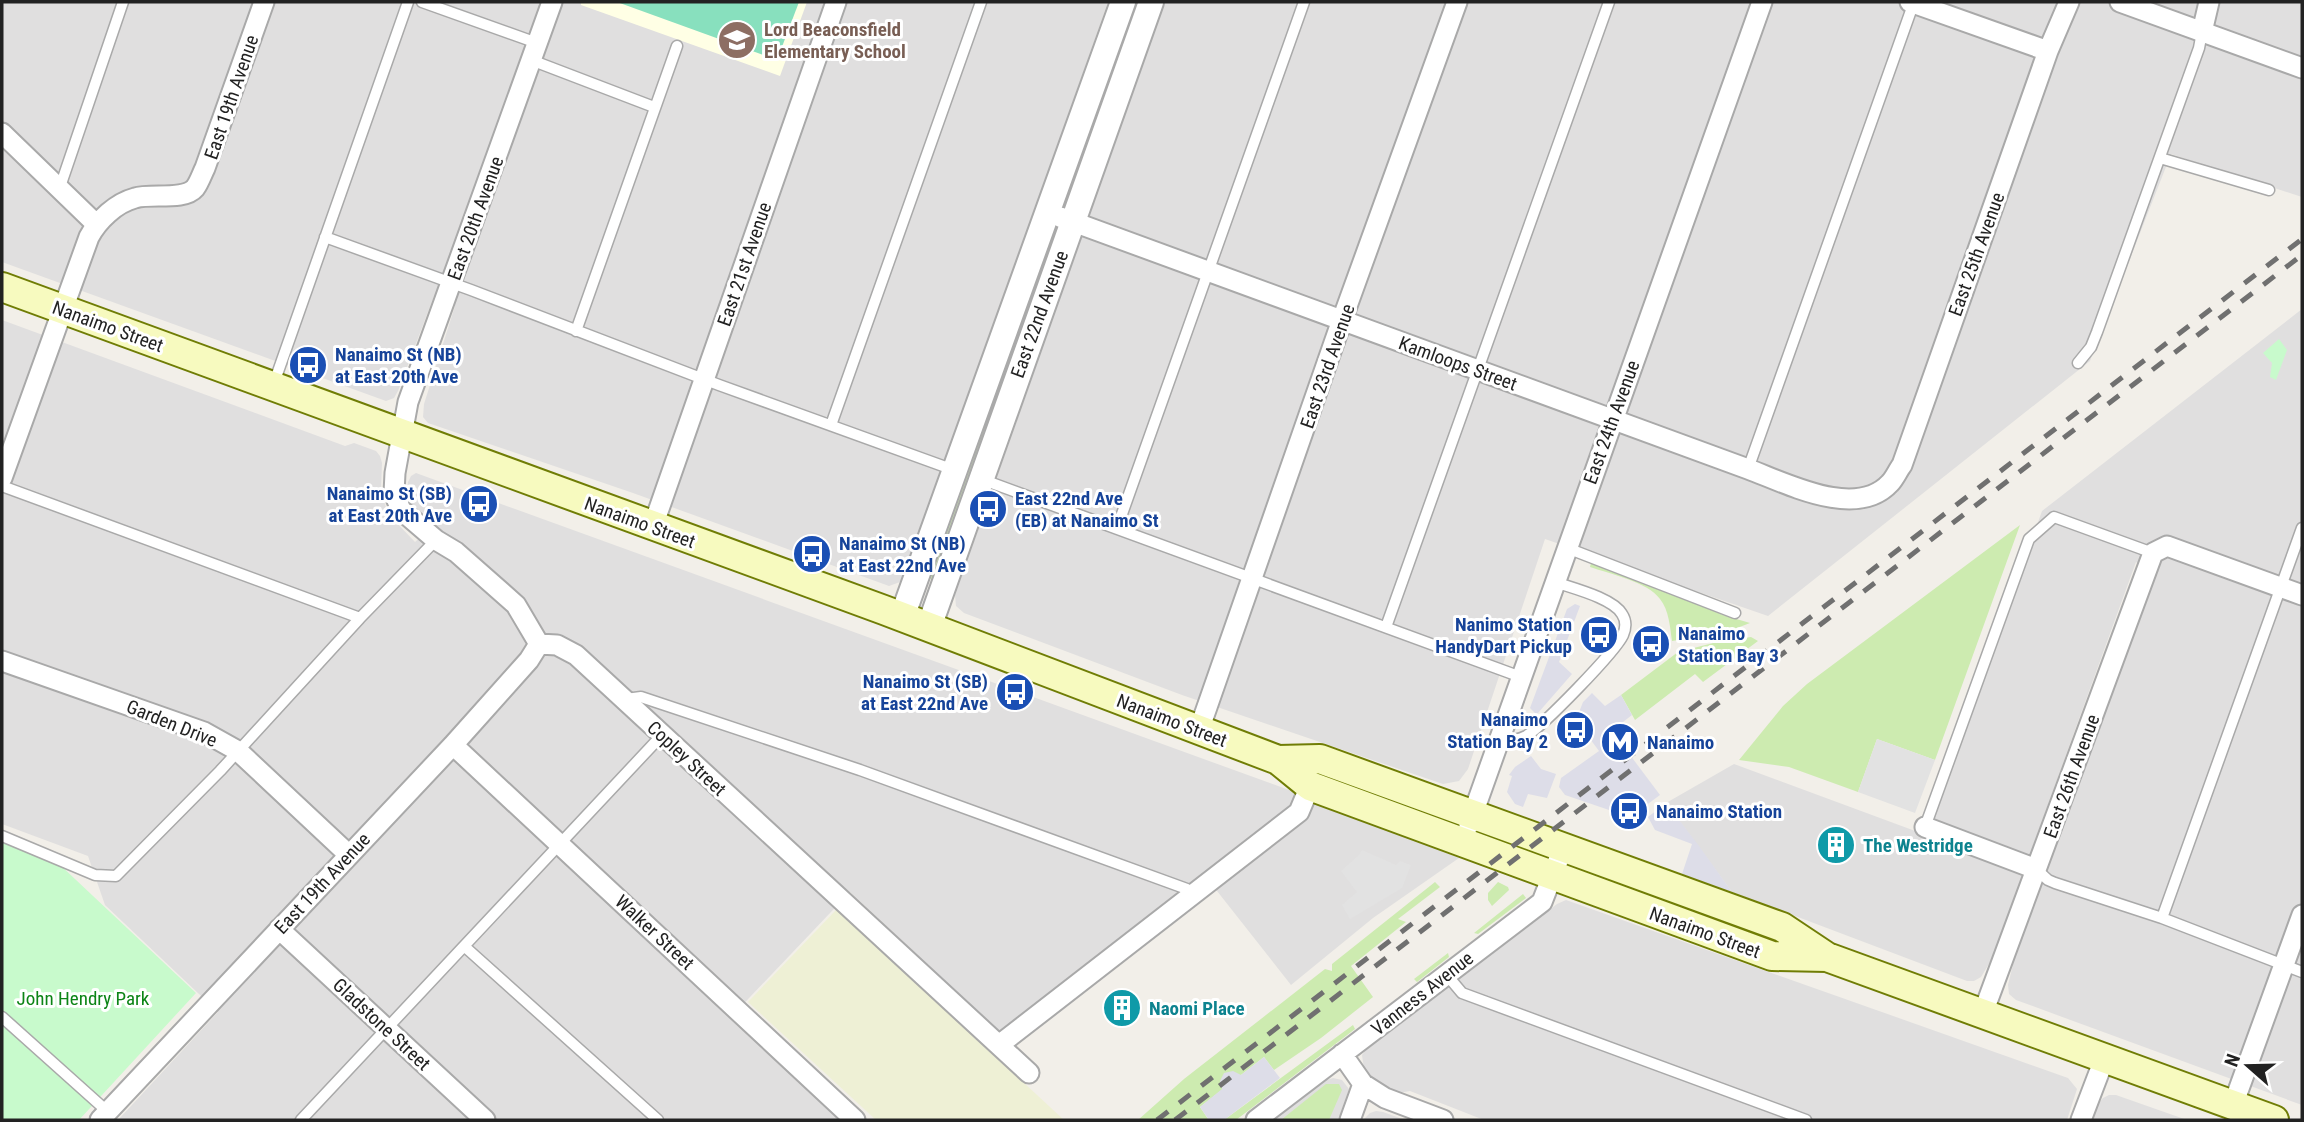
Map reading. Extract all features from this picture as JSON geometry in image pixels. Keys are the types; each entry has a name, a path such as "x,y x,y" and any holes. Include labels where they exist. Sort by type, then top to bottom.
{"main road":[{"name":"Nanaimo Street","path":"2,287 929,627 1278,760 1310,786 1462,843 1772,956 1827,957"},
{"name":"Nanaimo Street","path":"1278,760 1321,760 1472,814 1782,927 1827,957 2274,1120"}],"street":[{"name":"East 19th Avenue","path":"96,224 135,198 183,195 194,190 205,168 264,2"},
{"name":"East 20th Avenue","path":"403,434 408,402 552,2"},
{"name":"East 21st Avenue","path":"653,526 836,2"},
{"name":"East 22nd Avenue","path":"902,617 1123,2"},
{"name":"East 22nd Avenue","path":"929,627 1151,2"},
{"name":"East 23rd Avenue","path":"1199,730 1342,320 1457,2"},
{"name":"East 24th Avenue","path":"1462,843 1762,2"},
{"path":"1912,2 2049,51"},
{"name":"East 25th Avenue","path":"1870,496 1890,484 1902,465 2049,51 2069,2"},
{"path":"2120,2 2302,68"},
{"path":"2202,32 2209,2"},
{"path":"2,133 96,224 2,478"},
{"name":"Kamloops Street","path":"1048,212 1748,470 1836,499 1853,500 1870,496"},
{"path":"403,434 395,473 394,494 401,510 436,540 456,552 516,606 539,644"},
{"path":"2160,550 2302,595"},
{"name":"East 26th Avenue","path":"1983,1013 2160,550"},
{"name":"East 19th Avenue","path":"104,1116 453,745 529,660 539,644"},
{"name":"Copley Street","path":"539,644 557,645 576,655 1029,1073"},
{"name":"Garden Drive","path":"2,661 204,732 238,751 348,854"},
{"name":"Walker Street","path":"453,745 855,1120"},
{"path":"999,1045 1300,811 1310,786"},
{"path":"1926,827 2036,869"},
{"name":"Vanness Avenue","path":"1256,1120 1542,902 1563,848"},
{"path":"2233,1105 2293,968 2302,915"},
{"name":"Gladstone Street","path":"279,929 485,1120"},
{"path":"1342,1054 1363,1084 1385,1098 1443,1120"},
{"path":"2081,1120 2105,1057"},
{"path":"1350,1120 1363,1084"}],"lane":[{"path":"60,187 123,2"},
{"path":"272,387 408,2"},
{"path":"422,2 654,107"},
{"path":"831,425 981,2"},
{"path":"1117,528 1304,2"},
{"path":"1387,627 1609,2"},
{"path":"1748,470 1912,2"},
{"path":"2078,363 2091,347 2097,332 2199,48 2202,32"},
{"path":"576,331 677,46"},
{"path":"2160,158 2269,190"},
{"path":"325,237 955,470"},
{"path":"980,479 1521,677"},
{"path":"2,486 360,618"},
{"path":"1926,827 2029,539 2054,517 2160,550"},
{"path":"2162,918 2302,528"},
{"path":"2,836 95,874 116,876 238,751 436,540"},
{"path":"1567,548 1735,613"},
{"path":"1499,740 1515,740 1527,736 1574,691 1623,634 1625,621 1621,611 1605,600 1555,582"},
{"path":"622,699 640,697 860,770 1187,889 1194,895"},
{"path":"304,1119 662,735"},
{"path":"2036,869 2048,880 2162,918 2293,968"},
{"path":"464,946 658,1120"},
{"path":"1446,974 1462,993 1805,1120"},
{"path":"2,1017 104,1116"}],"shaded area":[{"path":"2,2 1108,2 906,574 900,582 889,586 633,493 428,423 423,417 424,404 455,306 434,296 398,391 394,398 386,401 2,262"},
{"name":"Lord Beaconsfield Elementary School","path":"581,2 807,2 780,76 581,5"},
{"path":"1165,2 2302,2 2302,197 2171,154 2090,361 1768,616 1545,539 1468,769 1459,781 1443,784 1182,695 964,613 956,606 955,595"},
{"path":"2302,309 2302,1105 2016,1000 2009,994 2008,985 2015,956 2153,577 2136,562 1992,959 1981,977 1967,981 1732,892 1666,803 1734,764 1926,835 2042,511"},
{"path":"2,320 345,446 354,443 376,451 382,463 381,490 386,508 415,542 433,526 410,505 407,498 408,482 416,473 1289,790 1459,858 1373,918 1291,985 1206,877 1006,1030 998,1030 850,892 731,1017 842,1120 118,1120 218,1012 105,905 88,856 2,824"},
{"path":"1575,604 1580,606 1559,662 1572,674 1538,713 1535,713 1530,708 1567,609"},
{"path":"1592,693 1605,706 1621,695 1632,715 1614,729 1618,739 1660,795 1641,809 1631,798 1624,819 1611,815 1612,811 1565,795 1559,787 1561,778 1599,751 1576,720 1583,702"},
{"path":"1877,739 1935,760 1915,813 1858,792"},
{"path":"1531,756 1541,769 1556,774 1547,798 1528,794 1523,807 1515,804 1507,792 1512,776 1509,775 1515,767"},
{"path":"1666,803 1732,892 1682,874 1692,844 1655,830 1648,817"},
{"path":"1362,850 1396,865 1400,861 1411,865 1402,888 1350,919 1342,905 1357,892 1341,871"},
{"path":"1566,900 2068,1078 2077,1089 2067,1120 1484,1120 1410,1091 1393,1094 1384,1091 1364,1069 1362,1055 1366,1050 1557,904"},
{"path":"837,909 1064,1120 876,1120 748,1002"},
{"path":"1264,1057 1280,1078 1224,1120 1209,1120 1200,1107 1222,1089 1220,1081 1224,1073 1233,1071 1241,1075"},
{"path":"1327,1080 1342,1080 1349,1089 1338,1120 1274,1120"},
{"path":"2109,1095 2116,1095 2187,1120 2092,1120 2097,1105"},
{"path":"1376,1111 1383,1112 1405,1120 1363,1120"}],"green space":[{"name":"Lord Beaconsfield Elementary School","path":"617,2 799,2 777,60"},
{"path":"1130,2 1142,2 1071,190 1068,189"},
{"path":"1046,246 1052,248 935,582 932,581 929,576"},
{"path":"2279,339 2287,350 2276,380 2270,377 2272,363 2263,353"},
{"path":"2020,525 1935,760 1877,739 1858,792 1789,767 1739,760 1783,706 1807,684"},
{"path":"1591,563 1750,623 1724,633 1672,641 1665,608 1654,593 1628,579 1590,567"},
{"path":"1751,637 1758,641 1703,682 1695,674 1635,720 1621,695 1678,652 1721,641"},
{"name":"John Hendry Park","path":"2,842 58,863 196,993 79,1120 2,1120"},
{"path":"1435,882 1440,887 1398,919 1406,922 1351,966 1373,997 1321,1038 1274,1070 1264,1057 1200,1107 1208,1119 1138,1120 1184,1079 1325,969 1332,971 1332,964"},
{"path":"1498,882 1509,890 1492,906 1488,893"},
{"path":"1523,894 1526,898 1478,934 1474,933"},
{"path":"1448,953 1449,957 1417,982 1414,979"},
{"path":"1353,1025 1355,1029 1236,1120 1224,1120"},
{"path":"1326,1084 1339,1084 1342,1090 1329,1120 1281,1120"}],"railway":[{"path":"1157,1120 2302,239"},
{"path":"1175,1120 2302,255"}],"place":[{"name":"Lord Beaconsfield Elementary School","path":"737,40"},
{"name":"Nanaimo St (NB) at East 20th Ave","path":"308,365"},
{"name":"Nanaimo St (SB) at East 20th Ave","path":"479,504"},
{"name":"East 22nd Ave (EB) at Nanaimo St","path":"988,509"},
{"name":"Nanaimo St (NB) at East 22nd Ave","path":"812,554"},
{"name":"Nanimo Station HandyDart Pickup","path":"1599,635"},
{"name":"Nanaimo Station Bay 3","path":"1651,644"},
{"name":"Nanaimo St (SB) at East 22nd Ave","path":"1015,692"},
{"name":"Nanaimo Station Bay 2","path":"1575,730"},
{"name":"Nanaimo","path":"1620,742"},
{"name":"Nanaimo Station","path":"1629,811"},
{"name":"The Westridge","path":"1836,845"},
{"name":"Naomi Place","path":"1122,1008"}]}
